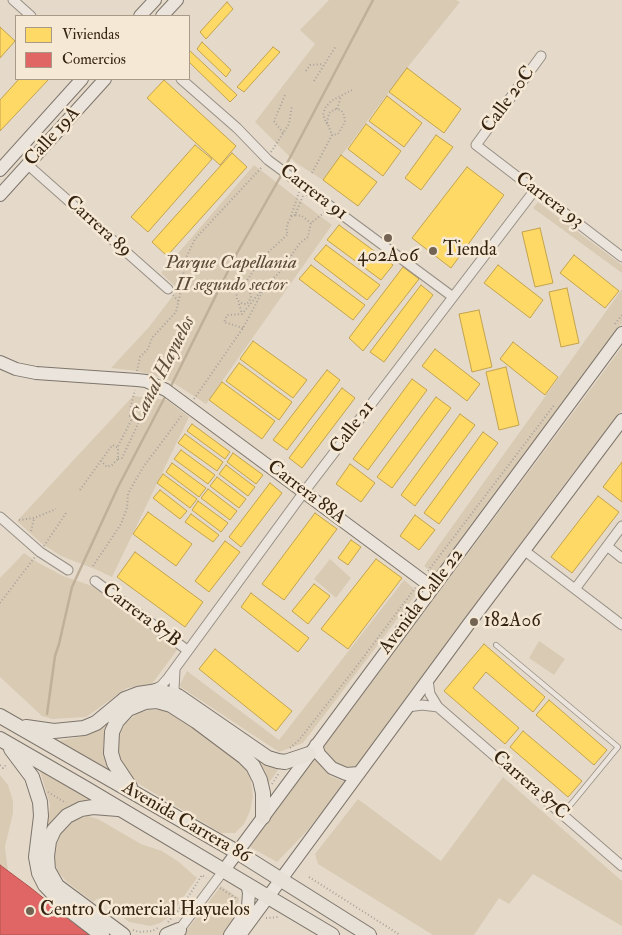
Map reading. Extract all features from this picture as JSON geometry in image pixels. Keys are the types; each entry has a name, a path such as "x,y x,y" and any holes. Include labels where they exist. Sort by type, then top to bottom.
{"main road":[{"path":"141,15 155,0"},
{"path":"163,15 177,0"},
{"name":"Calle 19A","path":"0,170 81,80"},
{"name":"Calle 19A","path":"0,195 104,80"},
{"name":"Avenida Calle 22","path":"224,870 622,334"},
{"path":"2,363 16,369 36,373 137,380 160,387"},
{"name":"Carrera 88A","path":"160,387 184,402 432,588"},
{"path":"230,935 244,915 269,897 408,706 622,420"},
{"path":"15,725 54,731 84,728 96,723 126,699 138,694 158,692 178,696 268,758 285,762 313,750 332,768 346,774 359,773"},
{"path":"138,794 126,782 114,763 111,752 112,732 117,721 128,709 145,702 157,701 170,705 196,721 254,766 263,793 263,817"},
{"name":"Avenida Carrera 86","path":"0,716 237,852 369,935"},
{"path":"3,741 26,766 32,777 40,802 41,816 36,857 39,873 45,885 53,896 102,935"},
{"name":"Avenida Carrera 86","path":"3,741 122,809 332,935"},
{"path":"122,809 93,807 74,811 61,821 54,830 49,841 47,856 48,870 57,886 127,932"},
{"path":"240,935 252,910 246,884"}],"street":[{"path":"13,0 30,15"},
{"name":"Calle 20C","path":"476,145 541,56"},
{"name":"Carrera 91","path":"183,80 237,128 268,160 453,297"},
{"name":"Carrera 93","path":"476,145 622,257"},
{"name":"Carrera 89","path":"28,165 168,290"},
{"name":"Calle 21","path":"148,692 161,686 175,668 304,492 534,191"},
{"path":"0,517 40,552 68,570"},
{"path":"575,589 622,526"},
{"path":"607,546 622,558"},
{"path":"525,552 622,625"},
{"name":"Carrera 87B","path":"95,581 187,650"},
{"path":"175,668 173,683 178,696"},
{"name":"Carrera 87C","path":"428,680 430,694 438,707 622,866"},
{"path":"408,706 438,707"},
{"path":"174,933 224,870"}],"lane":[{"path":"496,644 618,746 562,814"}],"path":[{"path":"314,81 336,46"},
{"path":"306,71 310,65 325,64"},
{"path":"332,135 324,119 325,108 331,102 352,90"},
{"path":"283,133 274,121 285,95"},
{"path":"328,126 329,113 337,109 341,97"},
{"path":"117,460 119,454 117,447 132,419 130,417 130,409 140,357 148,350 152,338 176,312 183,282 184,262 195,239 268,160 275,143 288,124 292,105"},
{"path":"332,135 338,134 345,122 341,110 337,109"},
{"path":"312,173 332,135"},
{"path":"295,215 302,185"},
{"path":"242,314 239,303 236,300 236,290 244,285 261,259 288,234 287,226 302,185"},
{"path":"243,328 224,322 227,315 242,314 266,285 279,273 300,243 308,237 311,223 331,207"},
{"path":"290,218 295,215 302,216 311,223"},
{"path":"239,303 247,304 251,298 250,291 244,285"},
{"path":"93,566 121,524 127,508 128,494 144,466 184,402 243,328 266,285"},
{"path":"101,461 107,467 122,458 152,394 160,387"},
{"path":"131,414 135,414 139,424"},
{"path":"132,419 142,418"},
{"path":"80,490 113,445 117,447"},
{"path":"19,520 34,518 56,509"},
{"path":"0,603 40,552 66,513"},
{"path":"31,531 34,518"},
{"path":"0,765 4,768 10,761"},
{"path":"45,790 66,803"},
{"path":"127,932 152,931 162,926 176,914 202,875 263,918 279,917 284,920"},
{"path":"309,877 400,935"}],"green space":[{"path":"329,0 456,0 460,2 407,68 323,180 296,163 255,122 315,44 300,30"},
{"name":"Parque Capellania II segundo sector","path":"254,165 332,225 206,404 169,380 137,371 111,368 149,327 178,289 161,273"},
{"path":"538,202 622,265 622,273 533,208"},
{"path":"622,289 622,323 436,574 424,566"},
{"path":"622,347 622,410 563,486 355,768 337,764 322,749"},
{"path":"133,396 167,400 189,417 112,577 61,556 41,543 17,521"},
{"path":"24,553 63,576 95,587 177,650 152,684 127,688 86,717 52,719 42,716 0,677 0,578"},
{"path":"330,559 351,578 336,598 314,579"},
{"path":"404,580 418,592 303,743 279,752 179,686 187,671 279,740"},
{"path":"539,641 565,659 554,675 529,658"},
{"path":"150,710 163,710 177,714 241,761 250,774 253,796 250,811 244,824 235,833 221,833 139,784 120,765 116,742 120,732 127,722 138,713"},
{"path":"110,722 103,747 110,770 58,741 84,736 97,731"},
{"path":"251,754 281,766 268,784 259,763"},
{"path":"315,757 330,776 346,782 306,832 277,862 250,847"},
{"path":"40,771 93,799 73,804 63,809 55,817 47,830 50,805"},
{"path":"0,775 8,785 13,801 13,813 5,847 8,871 0,865"},
{"path":"503,777 622,881 622,926 533,874 509,904 499,898 474,935 433,935 318,864 315,854 358,799 441,861"},
{"path":"74,815 79,819 88,816 98,819 141,844 162,851 179,862 197,878 169,917 160,923 150,926 129,922 109,907 106,900 102,898 93,902 67,882 58,872 54,862 54,841"},
{"path":"221,886 239,898 233,920 223,935 183,935"}],"building: Viviendas":[{"path":"227,2 233,9 206,39 200,32"},
{"path":"0,27 15,41 0,58"},
{"path":"202,42 231,70 226,77 197,49"},
{"path":"273,47 280,52 244,92 237,87"},
{"path":"190,51 237,95 230,102 190,63"},
{"path":"407,68 461,109 444,133 389,92"},
{"path":"18,80 48,80 0,131 0,100"},
{"path":"164,80 236,146 220,165 147,98"},
{"path":"387,96 422,123 404,147 369,121"},
{"path":"366,124 401,151 383,176 348,149"},
{"path":"436,135 453,147 421,190 405,178"},
{"path":"195,145 212,159 148,232 131,217"},
{"path":"232,153 247,167 167,256 152,242"},
{"path":"341,155 377,182 358,206 323,180"},
{"path":"467,167 504,195 451,268 412,238"},
{"path":"339,225 393,265 381,280 327,240"},
{"path":"540,228 553,283 535,287 522,232"},
{"path":"326,245 380,285 367,300 314,259"},
{"path":"574,255 619,291 605,308 560,273"},
{"path":"311,265 365,305 353,320 299,279"},
{"path":"498,265 543,300 530,318 484,283"},
{"path":"403,267 419,279 363,351 349,338"},
{"path":"421,285 433,295 384,362 370,352"},
{"path":"567,288 579,343 561,347 549,292"},
{"path":"479,310 492,367 472,372 459,314"},
{"path":"253,341 307,380 293,398 240,359"},
{"path":"513,342 558,377 545,395 500,359"},
{"path":"435,349 480,384 467,401 422,366"},
{"path":"239,363 292,402 279,420 226,381"},
{"path":"506,367 519,425 499,430 486,372"},
{"path":"327,370 340,380 287,450 273,440"},
{"path":"412,379 427,390 368,470 353,459"},
{"path":"222,382 275,421 262,439 209,400"},
{"path":"342,388 355,398 302,468 289,458"},
{"path":"436,397 451,408 392,488 377,477"},
{"path":"460,414 475,425 415,506 401,495"},
{"path":"192,424 230,452 225,459 187,431"},
{"path":"483,432 498,443 439,524 424,513"},
{"path":"185,434 223,462 217,471 178,443"},
{"path":"181,450 215,475 208,484 174,459"},
{"path":"233,453 263,475 256,484 227,462"},
{"path":"622,462 622,502 603,487"},
{"path":"172,463 206,488 199,497 166,472"},
{"path":"350,464 375,483 361,502 336,484"},
{"path":"226,465 255,487 248,496 219,474"},
{"path":"163,474 197,499 190,508 157,483"},
{"path":"217,477 246,499 239,508 210,486"},
{"path":"270,483 282,493 241,547 229,537"},
{"path":"208,489 237,511 230,520 201,498"},
{"path":"160,490 187,511 180,519 153,498"},
{"path":"598,496 619,512 572,573 551,557"},
{"path":"198,501 228,523 221,532 192,510"},
{"path":"148,512 192,544 176,566 133,534"},
{"path":"315,513 337,529 284,600 262,584"},
{"path":"191,514 219,535 213,542 185,522"},
{"path":"415,515 435,530 419,550 400,536"},
{"path":"351,540 361,547 348,565 338,558"},
{"path":"225,541 240,552 209,592 195,581"},
{"path":"135,552 203,602 185,627 117,577"},
{"path":"376,559 402,578 348,649 321,629"},
{"path":"314,584 330,596 308,624 292,611"},
{"path":"251,593 309,638 298,652 241,607"},
{"path":"484,644 545,697 533,712 486,672 473,688 519,728 505,744 444,691"},
{"path":"215,649 292,711 276,731 199,669"},
{"path":"549,700 607,750 594,765 536,715"},
{"path":"523,731 582,781 568,797 510,747"}],"building: Comercios":[{"name":"Centro Comercial Hayuelos","path":"0,865 31,888 89,935 0,935"}],"waterway":[{"name":"Canal Hayuelos","path":"284,169 373,0"},
{"name":"Canal Hayuelos","path":"170,388 237,253 282,174"},
{"name":"Canal Hayuelos","path":"47,714 55,656 72,587 118,487 166,395"}],"place":[{"name":"402A06","path":"388,238"},
{"name":"Tienda","path":"433,251"},
{"name":"182A06","path":"474,622"},
{"name":"Centro Comercial Hayuelos","path":"30,911"}]}
